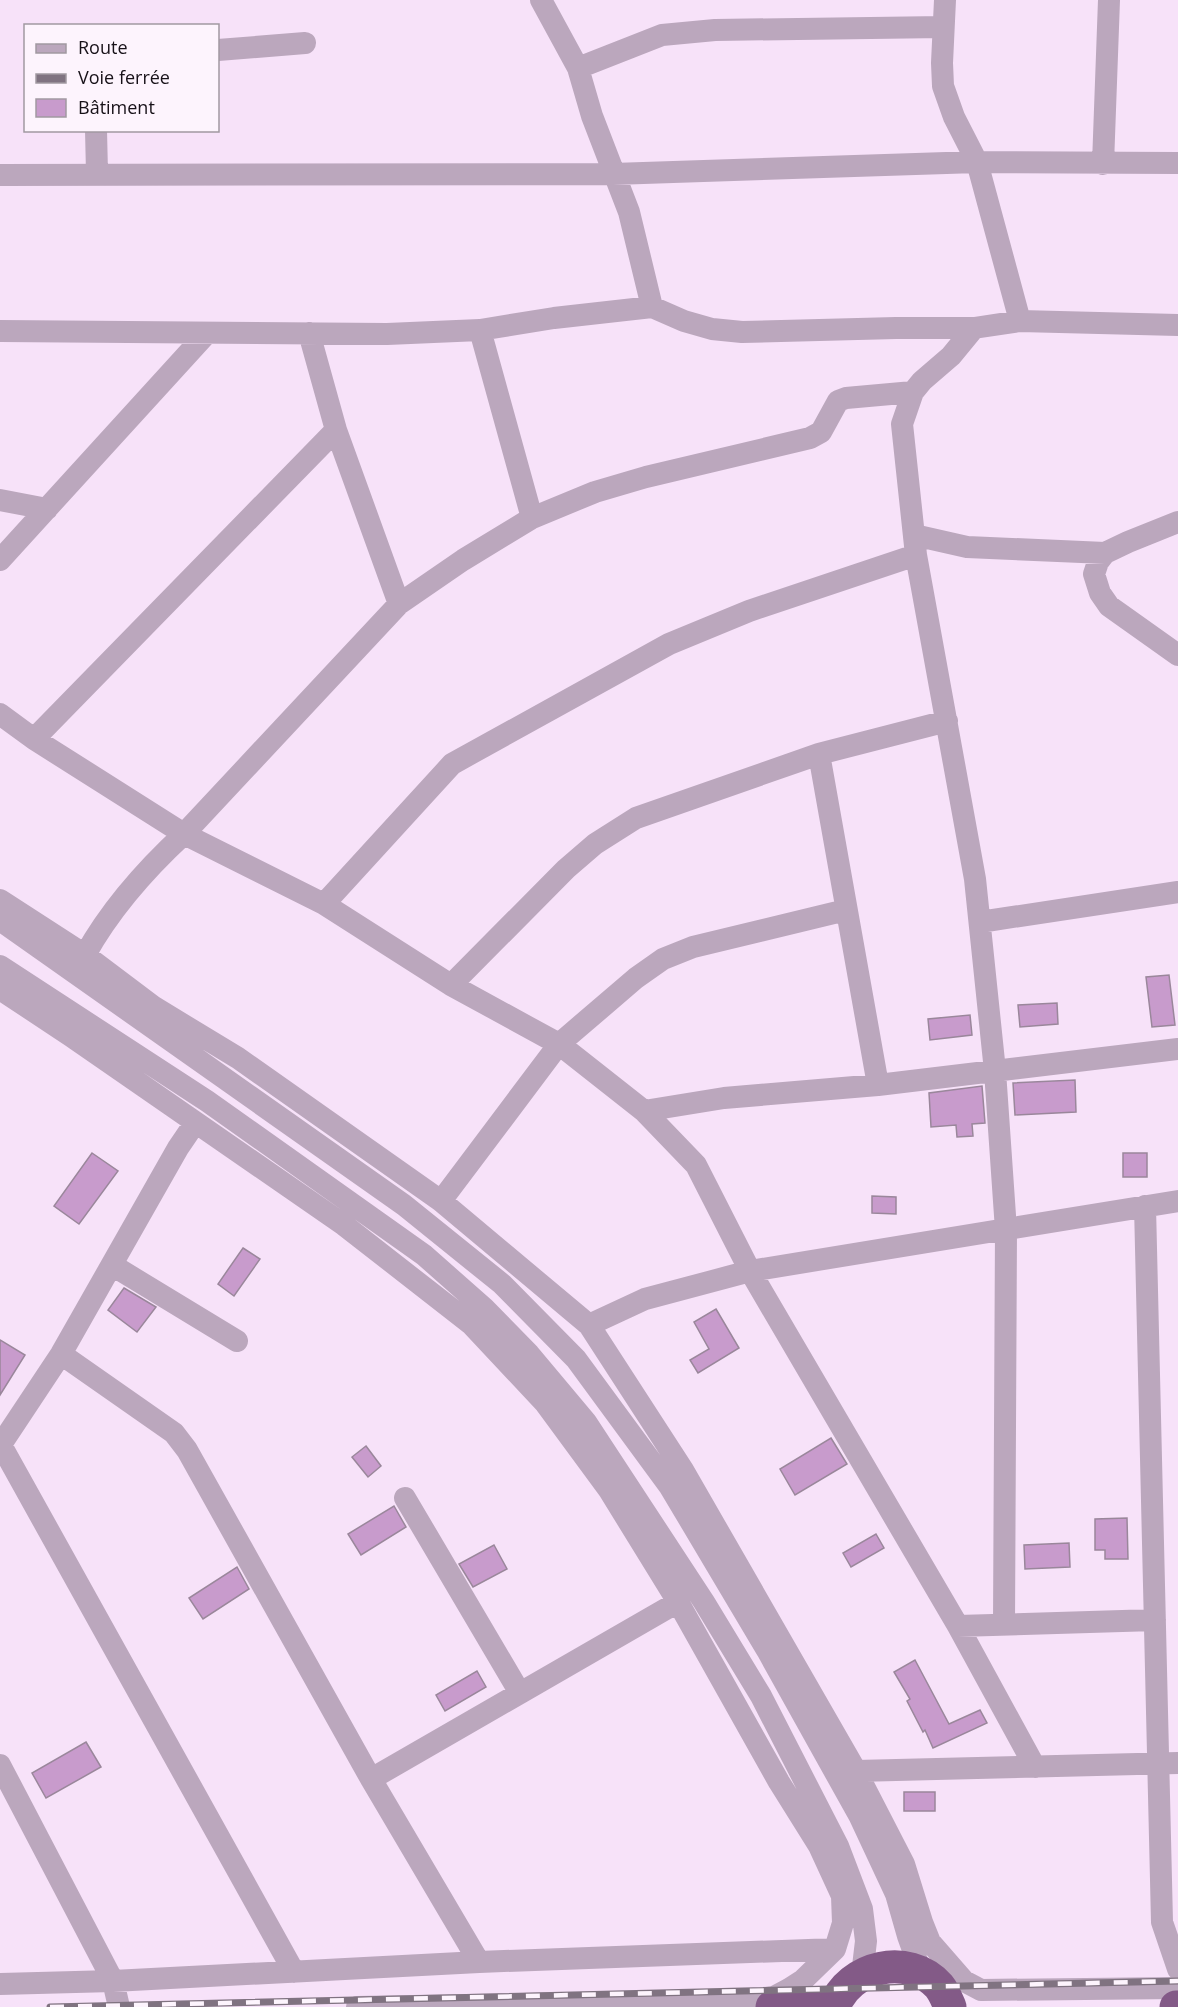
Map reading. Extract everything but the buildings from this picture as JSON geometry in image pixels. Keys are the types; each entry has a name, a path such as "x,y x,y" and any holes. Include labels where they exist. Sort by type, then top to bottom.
{"highway":[{"path":"772,2007 835,2005 844,1988 862,1975 887,1967 900,1967 922,1975 938,1986 950,2007"}],"street":[{"path":"541,0 578,68 592,116 628,212 652,308"},
{"path":"945,0 943,86 954,117 976,162 1020,321"},
{"path":"1103,164 1109,0"},
{"path":"578,68 662,36 683,33 715,30 943,27"},
{"path":"219,50 305,44"},
{"path":"96,132 97,173"},
{"path":"0,175 97,173 614,174 976,162 1178,164"},
{"path":"0,332 387,334 480,330 554,318 652,308 712,329 742,332 974,328 1020,321 1178,325"},
{"path":"974,328 951,356 921,381 913,392 902,424 915,545 975,879 994,1071 1006,1230 1004,1624"},
{"path":"480,330 532,518"},
{"path":"309,333 336,430 399,604"},
{"path":"0,560 206,334"},
{"path":"85,955 120,901 151,865 184,834 399,604 463,560 532,518 596,492 646,477 810,438 821,432 838,401 846,398 913,392"},
{"path":"34,739 336,430"},
{"path":"0,500 47,508"},
{"path":"1178,522 1106,553 1098,562 1094,574 1100,593 1109,606 1178,655"},
{"path":"324,904 452,764 669,644 915,545 1106,553"},
{"path":"0,714 34,739 184,834 324,904 452,986 559,1044 644,1111 696,1165 750,1271 958,1626 1035,1767"},
{"path":"452,986 566,869 595,844 636,818 819,754 947,722"},
{"path":"819,754 878,1085"},
{"path":"980,922 1178,892"},
{"path":"0,900 85,955 154,1007 238,1059 441,1201 589,1325 683,1470 847,1774 860,1817 896,1894 922,1975"},
{"path":"441,1201 559,1044 636,978 663,959 693,947 846,910"},
{"path":"0,920 404,1205 502,1284 576,1359 670,1487 767,1650 904,1864 930,1942 964,1981 981,1990 1178,1988"},
{"path":"0,966 207,1101 424,1255 484,1308 536,1363 586,1422 704,1602 761,1696 838,1846 862,1909 866,1941 862,1975"},
{"path":"0,989 72,1036 344,1225 471,1324 552,1413 609,1490 678,1602 779,1782 819,1846 842,1896 843,1923 835,1949 803,1980 774,1997 752,2000 357,2007"},
{"path":"644,1111 724,1098 878,1085 1178,1049"},
{"path":"195,1123 178,1148 61,1354 0,1445 294,1972"},
{"path":"589,1325 645,1299 750,1271 1178,1201"},
{"path":"1144,1206 1155,1620 1168,1763 1170,1921 1178,1969"},
{"path":"112,1265 237,1341"},
{"path":"61,1354 174,1433 187,1450 371,1779 479,1962"},
{"path":"405,1498 520,1693"},
{"path":"371,1779 678,1602"},
{"path":"958,1626 1155,1620"},
{"path":"847,1774 1168,1763"},
{"path":"0,1765 113,1981 119,2007"},
{"path":"0,1984 113,1981 479,1962 835,1949"}],"railway":[{"path":"50,2007 1178,1981"}]}
